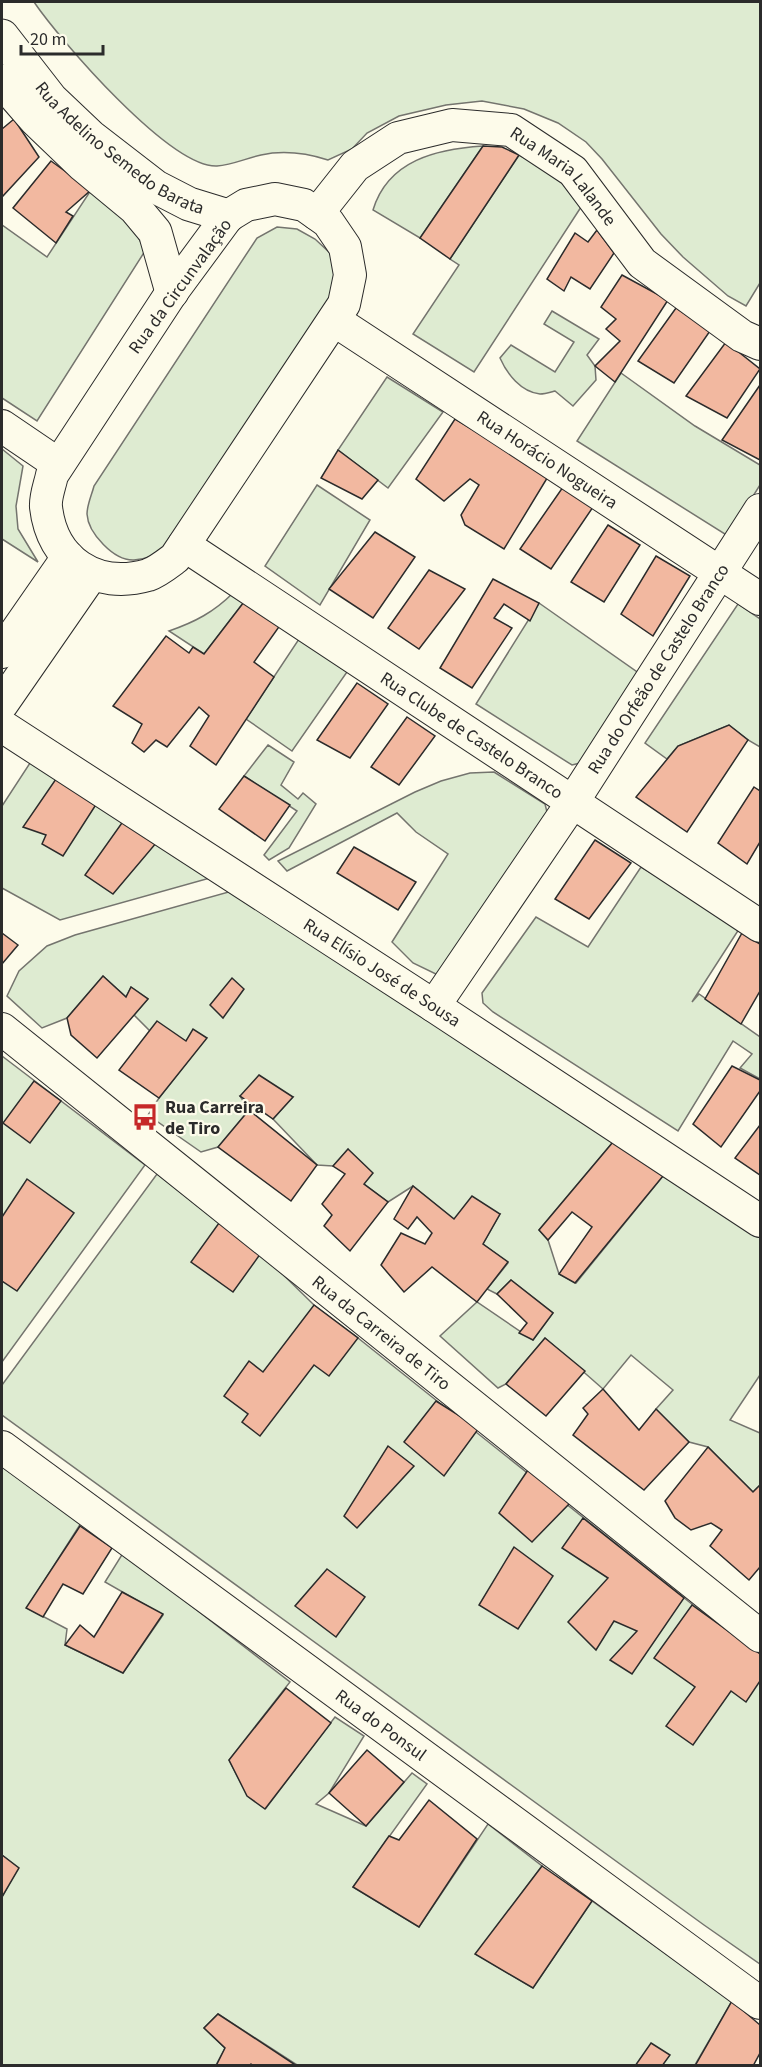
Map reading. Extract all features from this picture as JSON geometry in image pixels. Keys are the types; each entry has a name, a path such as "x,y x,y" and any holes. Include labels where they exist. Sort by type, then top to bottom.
{"main road":[{"name":"Rua Adelino Semedo Barata","path":"2,36 51,99 90,136 156,187 189,204 228,216"},
{"name":"Rua Adelino Semedo Barata","path":"2,81 35,119 83,165 135,208 155,232 172,292"}],"street":[{"name":"Rua Maria Lalande","path":"316,214 355,166 398,138 452,125 510,130 573,171 642,263 742,336 760,344"},
{"name":"Rua da Circunvalação","path":"274,199 304,205 316,214 328,222 345,247 350,275 344,304 184,545 175,558 150,574 121,580 80,566 51,533 46,504 52,475 172,292 228,216 246,205 274,199"},
{"name":"Rua Horácio Nogueira","path":"334,320 760,599"},
{"path":"2,426 58,464"},
{"name":"Rua do Orfeão de Castelo Branco","path":"434,1006 572,802 760,510"},
{"name":"Rua Clube de Castelo Branco","path":"184,545 760,927"},
{"path":"2,652 80,566"},
{"path":"2,704 80,566"},
{"name":"Rua Elísio José de Sousa","path":"2,726 760,1221"},
{"name":"Rua da Carreira de Tiro","path":"2,1029 760,1636"},
{"name":"Rua do Ponsul","path":"2,1447 760,2003"}],"green space":[{"path":"34,2 760,2 760,283 746,306 728,296 683,257 661,234 586,142 558,123 524,109 482,101 446,105 399,116 367,133 352,149 328,160 303,154 270,153 217,166 197,161 172,147 118,99 67,44"},
{"path":"483,146 420,238 373,210 380,193 390,179 416,160 449,150"},
{"path":"519,155 554,176 583,204 474,372 413,334 459,265 450,259"},
{"path":"91,190 129,218 145,251 37,421 2,398 2,225 47,257"},
{"path":"277,227 297,229 315,239 330,253 337,276 330,298 174,546 155,555 134,560 118,556 97,537 88,521 87,511 94,486 257,238"},
{"path":"552,311 599,339 587,355 595,366 596,380 573,406 555,391 540,394 527,390 511,376 500,358 511,345 555,372 574,342 544,324"},
{"path":"621,373 695,426 760,465 760,485 728,536 577,441"},
{"path":"387,377 443,412 388,488 338,450"},
{"path":"2,449 23,466 16,506 18,529 38,562 2,539"},
{"path":"317,485 370,520 320,605 265,566"},
{"path":"233,593 247,598 204,654 169,631 204,616"},
{"path":"539,603 640,674 580,763 572,765 476,704"},
{"path":"738,604 760,619 760,747 729,725 678,746 667,759 645,743"},
{"path":"299,639 347,672 292,751 246,719"},
{"path":"268,745 294,762 281,785 298,799 303,793 316,804 289,848 269,860 264,855 297,811 244,776"},
{"path":"32,760 210,878 60,920 2,888 2,806"},
{"path":"494,772 545,804 547,812 440,976 413,963 392,942 448,854 416,832 397,813 287,871 278,861 441,781 470,773"},
{"path":"641,867 741,926 692,1002 699,994 760,1037 760,1079 740,1068 752,1054 733,1041 678,1131 493,1012 483,1003 482,993 536,917 588,947"},
{"path":"232,891 613,1142 539,1230 548,1240 559,1274 576,1283 663,1176 760,1237 760,1375 730,1420 760,1433 760,1485 753,1492 708,1447 689,1442 656,1409 673,1390 631,1355 603,1389 545,1338 506,1384 498,1388 440,1336 477,1302 533,1340 553,1313 511,1280 497,1294 487,1289 508,1263 483,1244 500,1214 454,1219 413,1186 388,1202 364,1184 348,1149 333,1166 317,1165 273,1119 293,1097 240,1096 249,1110 218,1147 201,1152 148,1115 206,1038 186,1041 150,1031 134,1015 148,999 131,987 126,997 103,976 67,1018 42,1028 7,996 19,971 47,946 75,935"},
{"path":"2,1056 145,1165 2,1362"},
{"path":"157,1174 261,1253 314,1305 693,1605 760,1654 760,1964 2,1415 2,1385"},
{"path":"2,1467 81,1523 27,1608 67,1629 65,1645 123,1673 163,1615 105,1582 123,1553 290,1682 229,1760 248,1796 266,1808 335,1717 364,1736 329,1793 316,1804 366,1826 412,1773 427,1784 353,1887 419,1927 488,1824 542,1866 476,1954 533,1988 592,1901 732,2001 695,2065 297,2065 218,2014 204,2028 225,2048 216,2065 2,2065 2,1897 18,1868 2,1855"}],"building":[{"path":"14,119 39,157 2,197 2,129"},
{"path":"483,146 502,147 519,155 450,259 420,238"},
{"path":"51,161 91,190 66,212 73,216 56,243 13,208"},
{"path":"597,230 614,253 590,289 571,277 564,291 547,279 575,233 588,242"},
{"path":"622,275 668,300 615,382 595,366 620,341 606,329 616,319 601,307"},
{"path":"676,308 710,331 674,383 638,361"},
{"path":"726,342 760,369 727,418 686,396"},
{"path":"760,385 760,460 722,440"},
{"path":"455,419 549,475 504,549 465,525 461,515 479,485 470,479 444,501 416,479"},
{"path":"338,450 378,480 362,499 321,478"},
{"path":"563,487 593,507 551,569 520,549"},
{"path":"608,525 640,545 604,602 571,582"},
{"path":"375,532 415,557 373,618 329,589"},
{"path":"656,556 690,576 653,636 621,614"},
{"path":"429,570 465,589 419,649 388,628"},
{"path":"493,579 539,603 530,621 504,604 494,618 512,628 472,688 440,668"},
{"path":"247,598 281,624 254,662 274,677 216,765 190,746 209,716 199,707 167,747 156,740 144,752 132,743 142,724 113,706 166,636 189,653 193,647 204,654"},
{"path":"357,683 388,704 350,758 317,740"},
{"path":"407,717 435,736 399,785 371,767"},
{"path":"729,725 748,740 687,832 636,797 678,746"},
{"path":"244,776 290,805 265,841 219,809"},
{"path":"56,779 97,803 63,856 42,844 46,835 23,827"},
{"path":"754,787 760,791 760,842 747,864 718,843"},
{"path":"124,820 157,842 113,894 85,875"},
{"path":"595,840 631,863 589,919 555,899"},
{"path":"354,847 416,882 398,910 337,873"},
{"path":"2,933 18,945 2,964"},
{"path":"742,933 760,944 760,991 741,1024 705,999"},
{"path":"103,976 126,997 131,987 148,999 97,1058 71,1035 67,1018"},
{"path":"232,978 244,989 223,1018 210,1005"},
{"path":"157,1021 186,1041 193,1029 207,1038 159,1098 119,1070"},
{"path":"732,1066 760,1080 760,1091 721,1147 693,1124"},
{"path":"259,1075 293,1097 273,1119 240,1096"},
{"path":"34,1081 61,1101 30,1143 3,1123"},
{"path":"249,1110 317,1165 291,1201 218,1147"},
{"path":"760,1125 760,1175 735,1158"},
{"path":"613,1142 663,1176 575,1283 559,1274 592,1227 572,1212 548,1240 539,1230"},
{"path":"348,1149 373,1173 364,1184 388,1202 350,1251 324,1226 332,1215 322,1204 345,1174 333,1166"},
{"path":"27,1179 74,1213 17,1291 2,1281 2,1217"},
{"path":"413,1186 454,1219 472,1196 500,1214 483,1244 508,1262 477,1302 432,1267 404,1292 381,1265 401,1233 425,1244 432,1233 417,1217 408,1229 394,1219"},
{"path":"219,1223 261,1253 233,1292 191,1262"},
{"path":"511,1280 553,1313 533,1340 519,1333 527,1323 497,1294"},
{"path":"314,1305 358,1338 329,1376 314,1365 260,1436 242,1422 248,1414 224,1396 249,1361 263,1372"},
{"path":"545,1338 585,1371 546,1416 506,1384"},
{"path":"603,1389 639,1430 656,1409 689,1442 644,1490 573,1435 588,1414 583,1408"},
{"path":"436,1401 479,1428 444,1476 404,1442"},
{"path":"388,1446 414,1466 357,1528 344,1516"},
{"path":"708,1447 753,1492 760,1485 760,1567 749,1580 710,1546 722,1530 711,1523 691,1530 675,1518 665,1501"},
{"path":"530,1467 570,1503 532,1542 499,1513"},
{"path":"583,1518 684,1598 632,1674 610,1660 637,1631 614,1621 596,1650 568,1622 608,1578 562,1548"},
{"path":"80,1526 112,1548 83,1594 63,1584 43,1617 26,1608"},
{"path":"514,1547 553,1576 518,1629 479,1605"},
{"path":"327,1569 365,1597 336,1637 295,1606"},
{"path":"122,1592 163,1614 123,1673 65,1645 80,1625 94,1637"},
{"path":"692,1605 760,1654 760,1681 746,1702 731,1691 693,1745 666,1726 695,1687 654,1658"},
{"path":"286,1688 331,1723 265,1809 247,1796 229,1760"},
{"path":"367,1750 404,1782 366,1826 329,1793"},
{"path":"429,1800 477,1839 419,1927 353,1887 389,1836 399,1840"},
{"path":"2,1855 19,1868 2,1897"},
{"path":"542,1866 592,1901 533,1988 475,1954"},
{"path":"732,2001 760,2025 760,2053 753,2066 695,2066"},
{"path":"218,2014 297,2066 254,2066 251,2064 250,2066 216,2066 225,2048 204,2028"},
{"path":"651,2043 670,2055 662,2066 635,2066"}],"place":[{"name":"Rua Carreira de Tiro","path":"145,1117"}]}
